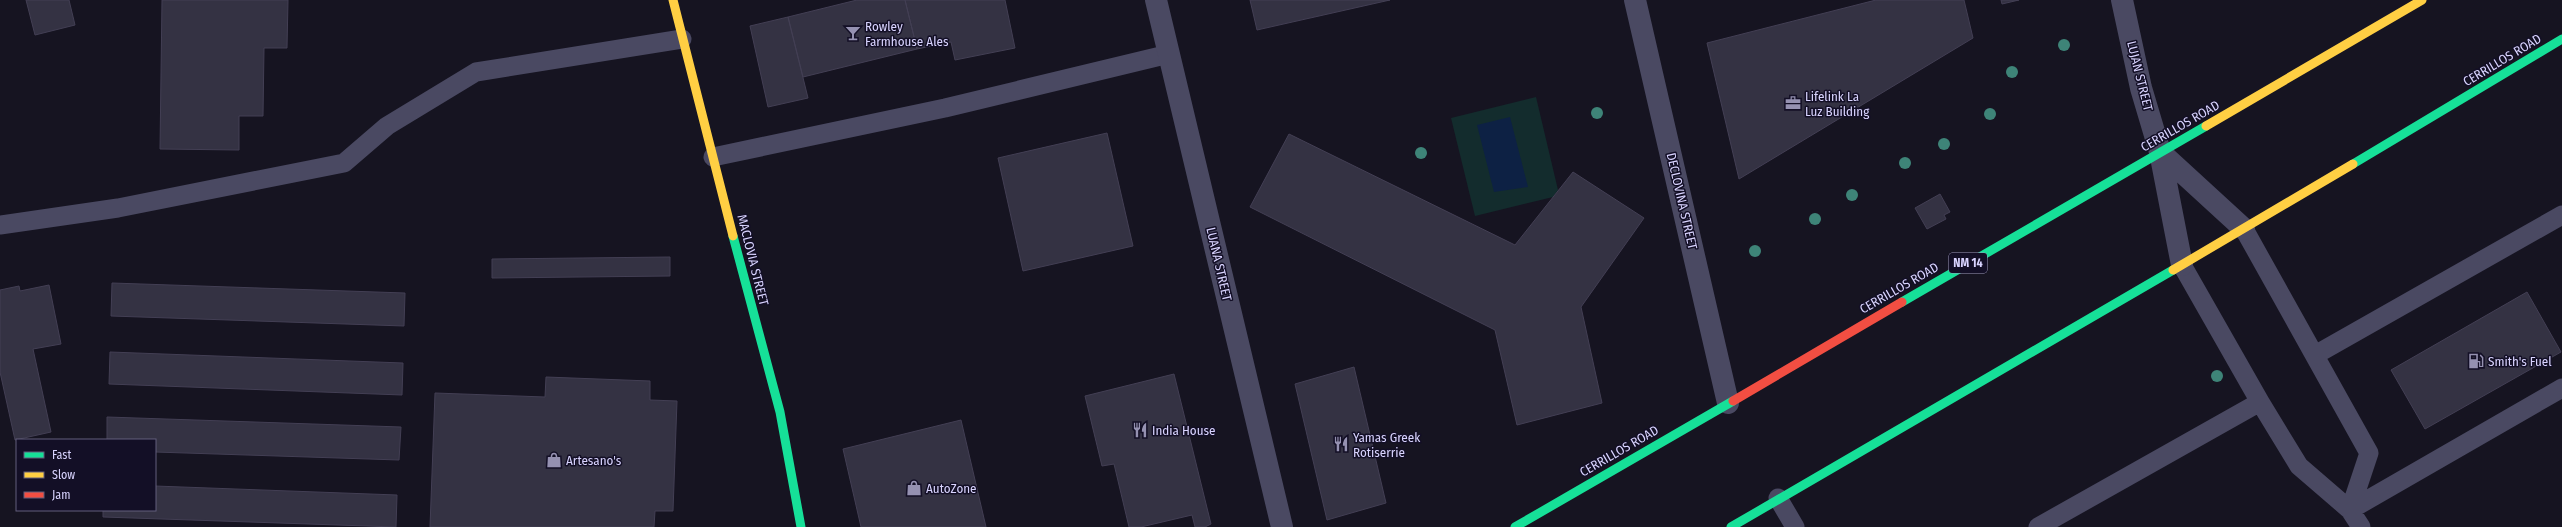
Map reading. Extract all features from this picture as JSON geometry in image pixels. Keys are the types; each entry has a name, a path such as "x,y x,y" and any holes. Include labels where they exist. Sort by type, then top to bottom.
{"main road":[{"name":"MACLOVIA STREET","path":"673,0 780,412 801,527"},
{"name":"CERRILLOS ROAD","path":"1515,527 2422,0"},
{"name":"CERRILLOS ROAD","path":"1731,527 1778,498 2244,229 2562,39"}],"street":[{"name":"LUANA STREET","path":"1156,0 1282,527"},
{"name":"DECLOVINA STREET","path":"1635,0 1728,403"},
{"name":"LUJAN STREET","path":"2122,0 2142,88 2160,152 2182,265"},
{"path":"2160,152 2244,229"}],"lane":[{"path":"0,225 118,208 344,163 387,126 476,72 682,38"},
{"path":"713,157 945,108 1169,54"},
{"path":"2315,355 2562,215"},
{"path":"2244,229 2369,453 2350,510"},
{"path":"2182,265 2260,402 2299,466 2350,510 2360,527"},
{"path":"2350,510 2562,388"},
{"path":"2038,527 2260,402"},
{"path":"1778,498 1795,527"}],"green space":[{"path":"1536,97 1558,190 1553,197 1475,216 1451,118"}],"water":[{"path":"1510,117 1528,187 1494,192 1477,125"}],"building":[{"path":"26,0 69,0 75,25 35,35"},
{"path":"162,0 288,0 287,48 264,48 263,116 239,116 239,150 160,149"},
{"name":"Rowley Farmhouse Ales","path":"857,0 905,0 917,49 803,77 788,17"},
{"path":"905,0 1005,0 1015,48 955,60 951,42 917,49"},
{"path":"1250,0 1390,0 1257,30"},
{"name":"Lifelink La Luz Building","path":"1876,0 1964,0 1973,38 1739,179 1707,43"},
{"path":"2001,0 2019,0 2002,4"},
{"path":"788,17 808,98 768,107 750,26"},
{"path":"1107,133 1133,246 1023,271 998,158"},
{"path":"1289,134 1515,245 1573,172 1644,218 1581,307 1602,403 1517,425 1495,330 1250,207"},
{"path":"1940,194 1950,212 1944,215 1946,219 1927,229 1915,208"},
{"path":"670,257 670,276 492,278 492,259"},
{"path":"112,283 405,293 404,326 111,316"},
{"path":"49,285 61,344 33,349 51,432 15,440 0,372 0,290 19,286 20,291"},
{"name":"Smith's Fuel","path":"2527,292 2561,352 2425,429 2391,370"},
{"path":"110,352 403,363 402,395 109,384"},
{"name":"Yamas Greek Rotiserrie","path":"1354,367 1386,503 1327,520 1295,384"},
{"name":"India House","path":"1174,374 1211,524 1205,527 1195,527 1192,515 1141,527 1129,527 1114,464 1102,466 1085,396"},
{"name":"Artesano's","path":"546,377 650,381 650,400 677,401 673,511 655,511 654,527 430,527 435,393 545,397"},
{"path":"107,417 401,427 399,460 156,452 156,439 107,439"},
{"name":"AutoZone","path":"961,420 986,527 861,527 843,449"},
{"path":"156,486 397,495 396,527 103,517 103,511 156,511"}],"traffic: fast":[{"path":"2353,164 2562,39"},
{"path":"1902,302 2206,126"},
{"path":"733,236 780,412 801,527"},
{"path":"1731,527 2173,270"},
{"path":"1515,527 1733,401"}],"traffic: slow":[{"path":"673,0 733,236"},
{"path":"2206,126 2422,0"},
{"path":"2173,270 2353,164"}],"traffic: jam":[{"path":"1733,401 1902,302"}],"place":[{"name":"Rowley Farmhouse Ales","path":"853,33"},
{"name":"Lifelink La Luz Building","path":"1793,103"},
{"name":"Smith's Fuel","path":"2476,361"},
{"name":"India House","path":"1140,430"},
{"name":"Yamas Greek Rotiserrie","path":"1341,444"},
{"name":"Artesano's","path":"554,460"},
{"name":"AutoZone","path":"914,488"}]}
